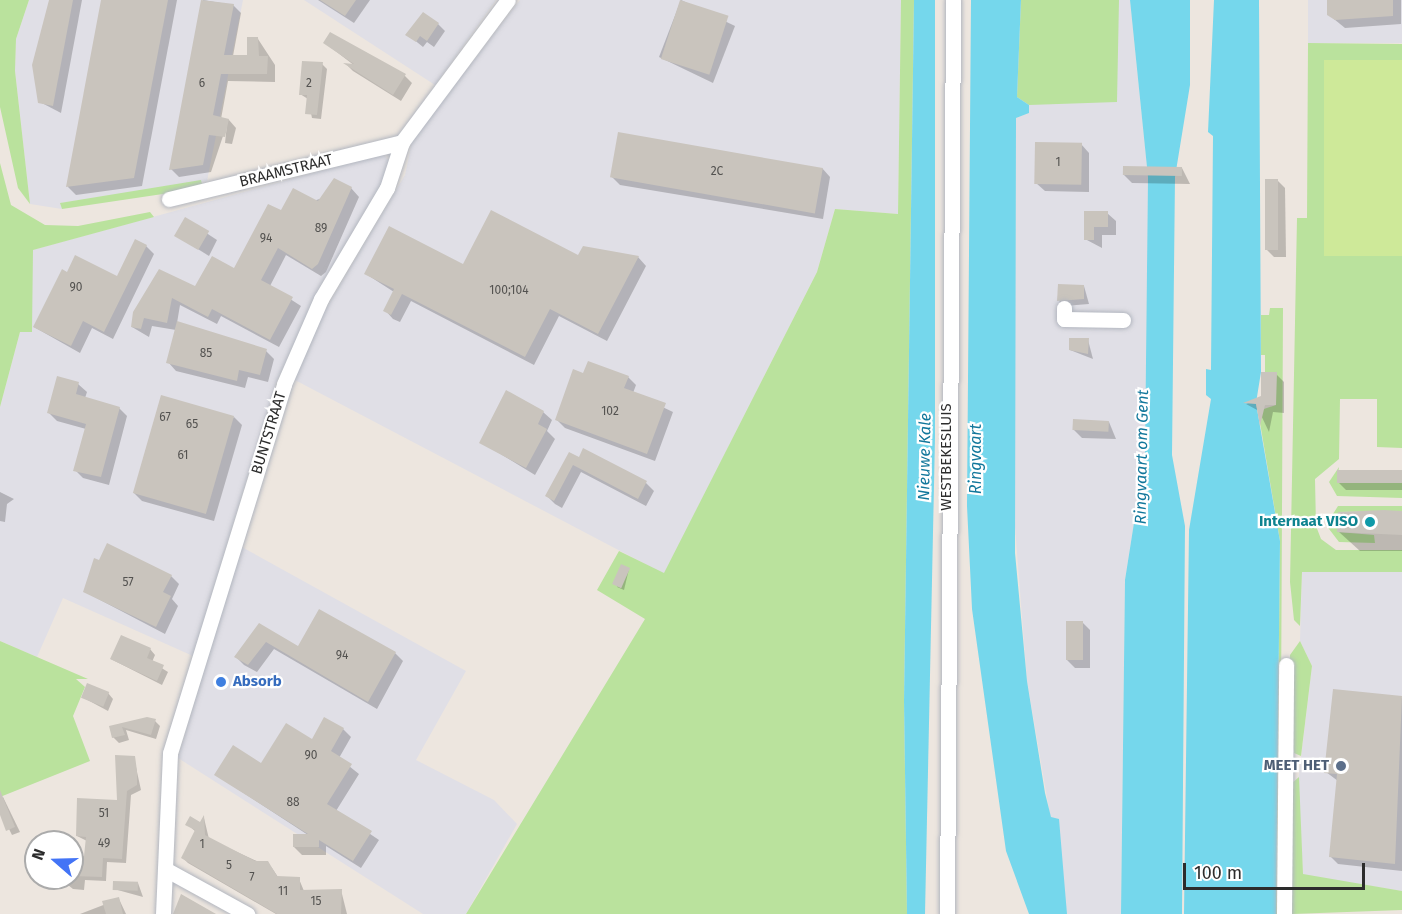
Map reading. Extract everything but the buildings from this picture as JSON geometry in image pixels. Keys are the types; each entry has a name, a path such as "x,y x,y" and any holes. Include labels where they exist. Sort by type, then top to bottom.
{"street":[{"name":"WESTBEKESLUIS","path":"947,914 953,0"},
{"name":"BUNTSTRAAT","path":"163,914 170,753 275,407 321,299 387,188 402,142 507,1"},
{"name":"BRAAMSTRAAT","path":"169,200 402,142"},
{"path":"1070,320 1123,320"},
{"path":"1284,914 1286,664"},
{"path":"165,869 247,914"}],"shaded area":[{"path":"29,0 243,0 207,181 61,203 62,209 30,204 15,71 16,39"},
{"path":"304,0 496,0 435,85"},
{"path":"520,0 901,0 898,214 835,209 817,272 664,574 293,379 314,329 405,175 412,141"},
{"path":"1021,0 1130,0 1148,177 1145,453 1125,580 1121,914 1067,914 1027,681 1014,514 1016,118 1029,113 1029,105 1017,97"},
{"path":"1308,0 1402,0 1402,43 1308,43"},
{"path":"383,154 390,162 383,181 322,283 276,383 193,656 63,598 37,657 0,641 0,407 20,332 32,332 32,250"},
{"path":"240,546 466,671 416,760 494,800 517,824 466,914 423,914 178,758"},
{"path":"1302,572 1402,572 1402,891 1303,875 1298,783 1312,666 1300,641"}],"green space":[{"path":"0,0 29,0 16,39 15,71 30,204 18,188 0,107"},
{"path":"901,0 914,0 904,701 907,914 466,914 645,619 597,590 619,551 664,573 817,272 835,209 898,214"},
{"path":"1021,0 1119,0 1117,102 1029,105 1017,97"},
{"path":"1308,43 1402,44 1402,448 1377,447 1377,399 1340,399 1339,459 1315,479 1316,526 1321,539 1336,550 1402,550 1402,572 1302,572 1300,626 1294,620 1290,582 1297,218 1307,218"},
{"path":"1324,60 1402,60 1402,256 1324,256"},
{"path":"0,163 11,205 45,225 78,226 150,212 154,217 33,250 32,332 20,332 0,407"},
{"path":"201,180 203,188 62,209 60,203"},
{"path":"1270,308 1283,308 1280,914 1276,914 1280,541 1258,411 1276,405 1276,372 1265,372 1265,355 1261,355 1261,315 1269,315"},
{"path":"1339,467 1337,482 1402,483 1402,498 1337,496 1329,482"},
{"path":"1338,506 1402,506 1402,511 1338,512 1338,532 1374,535 1375,543 1339,542 1326,525"},
{"path":"0,641 88,679 76,679 85,687 73,716 90,761 0,797"},
{"path":"1300,641 1312,666 1301,756 1294,753 1289,722 1290,655"},
{"path":"1299,777 1303,874 1402,891 1402,910 1292,914 1291,784"}],"water":[{"name":"Nieuwe Kale","path":"914,0 935,0 935,437 925,914 907,914 904,701"},
{"name":"Ringvaart","path":"971,0 1021,0 1017,97 1029,105 1029,113 1016,118 1015,553 1027,681 1045,793 1051,817 1059,819 1067,914 1029,914 1006,851 972,609 967,506"},
{"path":"1130,0 1190,0 1190,85 1175,177 1172,455 1185,526 1182,914 1121,914 1125,580 1145,453 1148,177"},
{"path":"1214,0 1259,0 1261,372 1256,403 1280,541 1276,914 1184,914 1189,530 1211,399 1206,395 1206,369 1211,370 1213,136 1208,132"}],"place":[{"name":"Internaat VISO","path":"1370,522"},
{"name":"Absorb","path":"221,682"},
{"name":"MEET HET","path":"1341,766"}],"water label":[{"name":"Ringvaart om Gent","path":"1142,457"}]}
